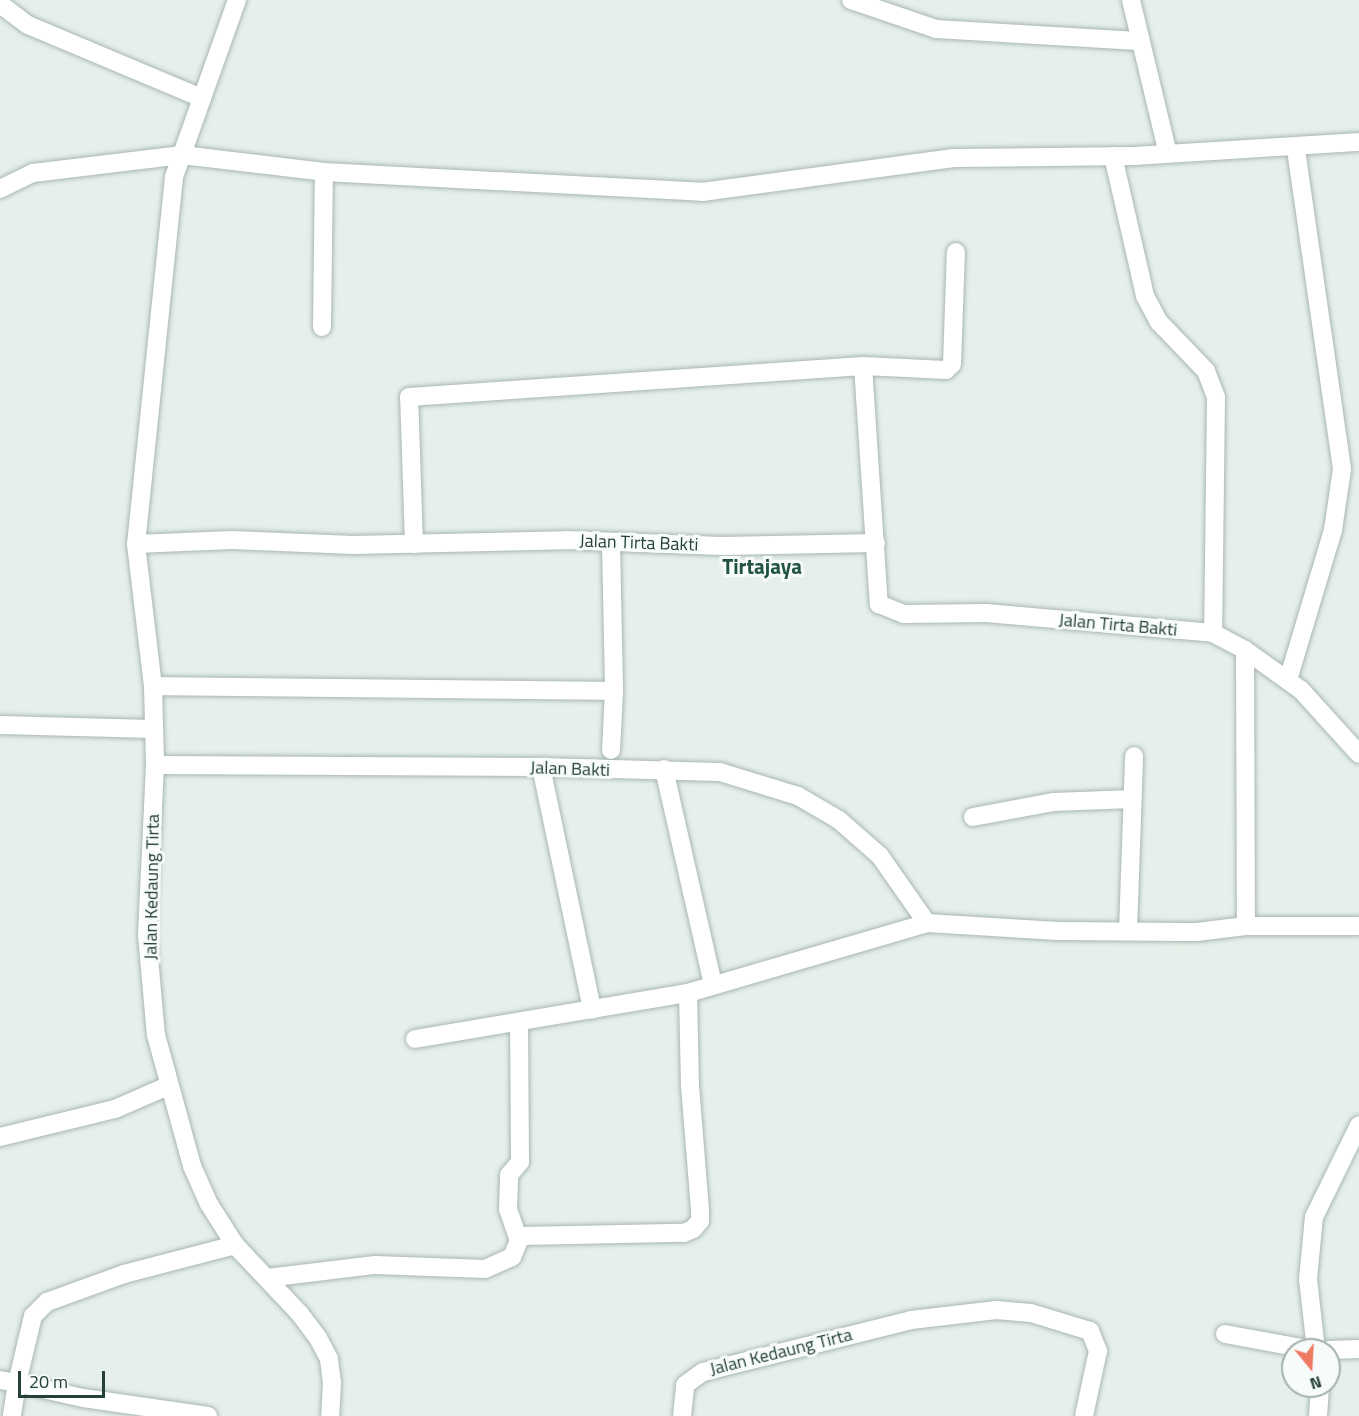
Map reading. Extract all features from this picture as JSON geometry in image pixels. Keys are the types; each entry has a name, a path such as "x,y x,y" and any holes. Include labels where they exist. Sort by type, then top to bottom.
{"street":[{"name":"Jalan Kedaung Tirta","path":"237,0 174,177 136,544 153,686 155,765 147,935 156,1035 168,1086 192,1166 209,1204 235,1245 300,1314 329,1359 330,1416"},
{"path":"850,0 936,29 1138,41"},
{"path":"1131,0 1138,41 1168,154"},
{"path":"0,4 28,25 202,98"},
{"path":"0,189 33,173 182,155 324,172 702,192 954,158 1168,154 1296,148 1359,142"},
{"path":"1287,680 1333,530 1342,470 1296,148"},
{"path":"1113,156 1145,296 1159,322 1206,370 1216,397 1213,633"},
{"path":"322,327 324,172"},
{"path":"414,544 409,397 863,366 903,370 944,370 951,367 956,252"},
{"path":"863,366 876,543"},
{"name":"Jalan Tirta Bakti","path":"136,544 232,540 414,544 566,540 610,544 876,543 879,604 888,610 904,614 986,613 1213,633 1245,650 1287,680 1330,718 1359,754"},
{"path":"610,544 614,691 611,750"},
{"path":"1245,650 1246,926"},
{"path":"153,686 614,691"},
{"path":"0,725 153,729"},
{"path":"1128,931 1134,756"},
{"name":"Jalan Bakti","path":"155,765 541,767 720,772 798,796 839,820 880,856 927,923"},
{"path":"541,767 592,1010"},
{"path":"664,769 713,985"},
{"path":"973,816 1053,802 1132,799"},
{"path":"415,1039 519,1024 688,993 927,923 1197,932 1246,926 1359,926"},
{"path":"518,1238 684,1233 700,1221 690,1087 688,993"},
{"path":"267,1278 375,1265 494,1267 512,1257 518,1238 508,1206 509,1175 520,1162 519,1024"},
{"path":"0,1137 116,1109 168,1086"},
{"path":"1313,1338 1308,1279 1314,1217 1359,1125"},
{"path":"12,1416 8,1382 33,1316 47,1302 124,1275 235,1245"},
{"name":"Jalan Kedaung Tirta","path":"682,1416 685,1385 703,1372 911,1320 996,1310 1031,1313 1090,1331 1098,1351 1084,1416"},
{"path":"1224,1334 1281,1344"},
{"path":"1341,1350 1359,1349"},
{"path":"8,1382 83,1398 208,1416"},
{"path":"1318,1416 1319,1398"}],"district":[{"name":"Tirtajaya","path":"762,566"}]}
